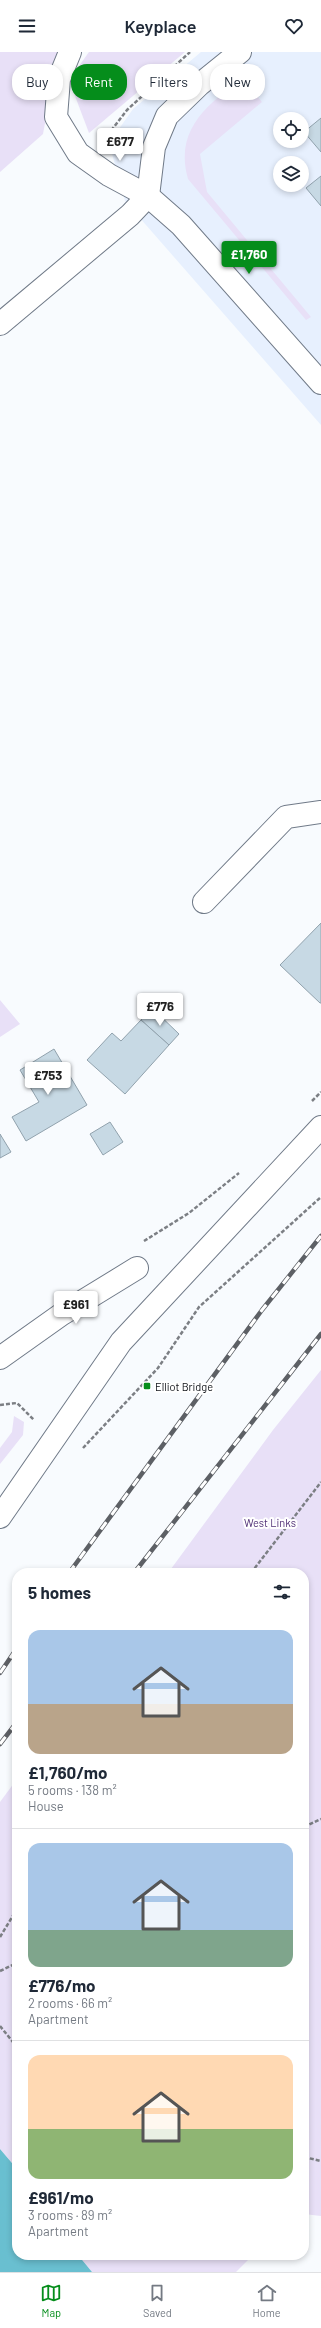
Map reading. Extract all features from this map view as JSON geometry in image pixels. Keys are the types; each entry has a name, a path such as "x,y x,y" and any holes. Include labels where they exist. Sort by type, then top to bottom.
{"street":[{"path":"70,52 59,79 56,117 78,153 109,176 148,196 181,225 321,383"},
{"path":"0,324 130,215 148,196 154,148 167,116 199,85 240,52"},
{"path":"204,902 286,817 321,812"},
{"path":"0,1517 121,1342 321,1127"},
{"path":"0,1358 62,1314 137,1268"}],"path":[{"path":"109,176 110,132 127,110 190,52"},
{"path":"310,1102 321,1092"},
{"path":"137,1268 134,1248 189,1213 240,1172"},
{"path":"78,1453 158,1368 199,1307 321,1197"},
{"path":"0,1405 17,1403 38,1423"},
{"path":"255,1568 321,1482"},
{"path":"309,1825 321,1819"},
{"path":"0,1937 12,1917"},
{"path":"0,1971 12,1965"},
{"path":"0,2026 12,2041"},
{"path":"309,2158 321,2161"}],"shaded area":[{"path":"201,52 321,52 321,425 125,201 109,143 133,109 144,100 202,100 202,64 187,64"}],"green space":[{"path":"0,52 63,52 56,64 12,64 12,100 49,100 43,134 0,172"},
{"path":"89,52 185,52 171,64 135,64 135,94 89,133 77,100 127,100 127,64 80,64"},
{"path":"215,100 260,100 262,102 200,154 207,192 311,317 306,320 188,179 185,159 187,142 192,127"},
{"path":"0,1000 20,1024 0,1037"},
{"name":"West Links","path":"321,1370 321,2216 309,2215 309,1568 172,1568 273,1430"},
{"path":"14,1416 24,1422 23,1435 0,1464 0,1448 12,1432"},
{"path":"12,1786 12,2163 0,2149 0,1802"},
{"path":"82,2260 248,2260 236,2272 92,2272"}],"water":[{"path":"0,2149 12,2163 12,2260 82,2260 92,2272 0,2272"}],"building":[{"path":"321,118 321,152 309,138 309,128"},
{"path":"321,176 321,206 309,192 309,186"},
{"path":"321,923 321,1003 320,1003 280,965"},
{"path":"152,1008 179,1034 169,1045 141,1020"},
{"path":"141,1020 169,1045 125,1094 87,1060 112,1033 121,1041"},
{"path":"54,1049 87,1105 26,1141 12,1117 39,1102 20,1070"},
{"path":"110,1122 123,1142 103,1155 90,1134"},
{"path":"0,1134 11,1152 0,1158"}],"railway":[{"path":"73,1568 262,1310 321,1236"},
{"path":"138,1568 321,1334"},
{"path":"0,1673 12,1655"},
{"path":"0,1744 12,1728"}],"place":[{"name":"Elliot Bridge","path":"147,1386"}]}
